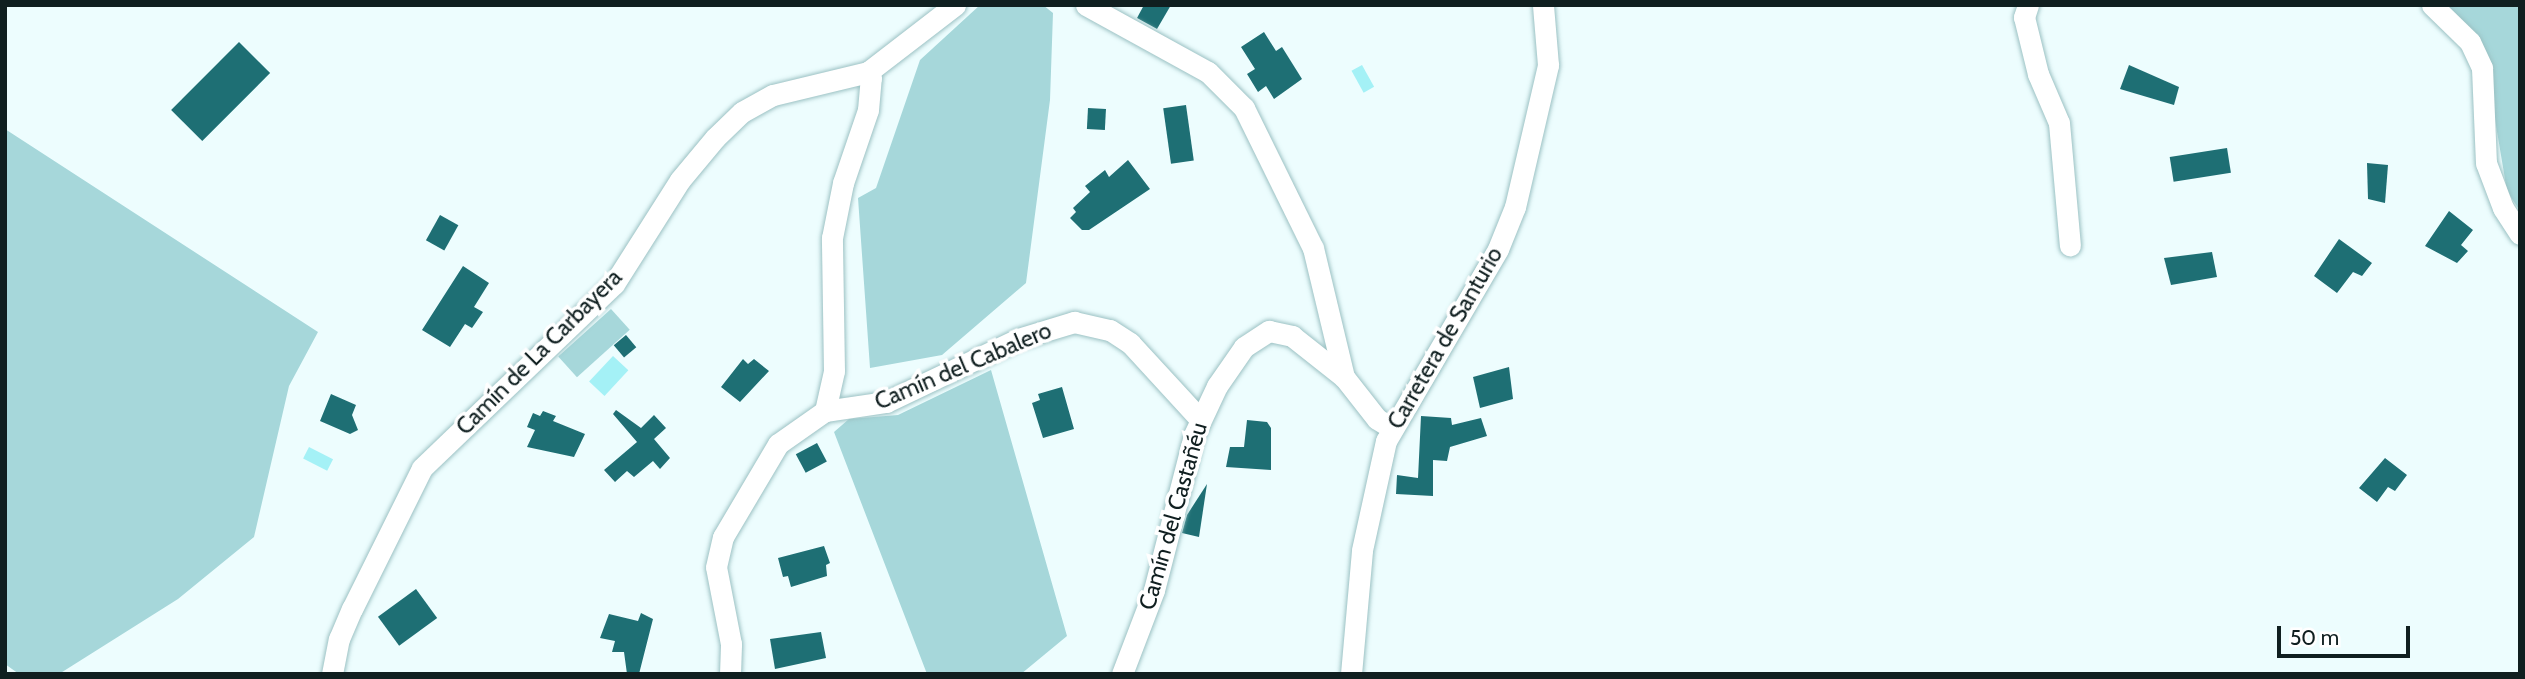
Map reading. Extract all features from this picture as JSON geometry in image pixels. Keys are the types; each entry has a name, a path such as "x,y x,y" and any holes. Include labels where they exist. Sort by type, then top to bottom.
{"street":[{"name":"Camín de La Carbayera","path":"332,674 348,619 422,468 614,284 680,180 715,138 742,112 772,96 868,72 956,5"},
{"path":"1086,5 1208,72 1244,108 1313,248 1344,377"},
{"name":"Carretera de Santurio","path":"1351,674 1362,550 1392,428 1498,249 1516,207 1548,65 1543,5"},
{"path":"2028,5 2024,17 2038,74 2059,123 2070,246"},
{"path":"2432,5 2470,41 2482,68 2486,163 2503,208 2520,234"},
{"path":"825,411 834,371 832,237 843,183 868,110 871,78 868,72"},
{"name":"Camín del Cabalero","path":"730,674 731,644 716,567 723,537 778,444 825,411 886,402 1018,339 1074,322 1110,330 1130,343 1200,419"},
{"name":"Camín del Castañéu","path":"1122,674 1154,590 1200,419 1238,353 1269,331 1292,336 1344,377 1377,419 1392,428"}],"shaded area":[{"path":"980,5 1043,5 1053,13 1050,100 1026,283 942,355 870,368 858,198 876,188 920,60"},
{"path":"2430,5 2520,5 2520,211 2507,191 2482,42"},
{"path":"1362,65 1374,87 1364,93 1352,71"},
{"path":"5,129 318,332 289,386 254,537 178,599 59,674 19,674 5,664"},
{"path":"611,309 630,330 577,377 558,357"},
{"path":"613,356 628,370 604,396 589,382"},
{"path":"991,370 1067,636 1021,674 927,674 834,432 849,419 898,415"},
{"path":"309,447 333,459 327,471 303,459"}],"building":[{"path":"1144,5 1171,5 1157,29 1137,18"},
{"path":"1264,32 1276,51 1282,47 1302,79 1274,99 1266,86 1258,92 1247,74 1255,69 1241,47"},
{"path":"239,42 270,73 202,141 171,110"},
{"path":"2129,65 2179,87 2174,105 2120,89"},
{"path":"1186,105 1194,160 1171,164 1163,108"},
{"path":"1088,108 1106,109 1105,130 1087,129"},
{"path":"2227,148 2231,173 2174,182 2170,157"},
{"path":"1128,160 1150,189 1089,230 1082,230 1070,218 1076,212 1073,208 1090,192 1085,186 1105,170 1109,177"},
{"path":"2367,163 2388,165 2385,203 2368,199"},
{"path":"2449,211 2473,230 2461,245 2468,251 2457,263 2425,246"},
{"path":"440,215 458,225 444,251 426,240"},
{"path":"2339,239 2372,263 2362,276 2353,272 2337,293 2314,276"},
{"path":"2212,252 2217,277 2171,285 2164,258"},
{"path":"463,266 489,283 474,307 483,312 472,328 465,324 450,347 422,330"},
{"path":"626,335 636,347 624,358 614,345"},
{"path":"743,359 748,364 754,359 769,371 740,402 721,387"},
{"path":"1509,367 1513,399 1480,408 1473,377"},
{"path":"1062,387 1074,429 1043,438 1032,403 1040,400 1038,394"},
{"path":"331,394 356,405 352,415 358,430 350,434 320,421"},
{"path":"616,410 641,428 654,415 666,428 654,439 670,458 660,469 653,461 634,477 627,471 615,482 604,470 637,442 613,414"},
{"path":"543,411 556,416 553,421 585,434 574,457 527,447 535,430 527,427 533,413 540,416"},
{"path":"1421,416 1451,418 1452,425 1481,418 1487,436 1450,447 1447,461 1433,460 1433,496 1396,494 1397,475 1418,478"},
{"path":"1247,420 1267,422 1271,428 1271,470 1226,467 1230,447 1244,447"},
{"path":"817,443 827,462 806,473 796,454"},
{"path":"2385,458 2407,475 2395,491 2388,487 2377,502 2359,488"},
{"path":"1207,484 1199,537 1182,533 1187,515"},
{"path":"824,546 830,563 826,565 827,576 791,587 788,576 783,577 778,558"},
{"path":"416,589 437,618 399,646 378,617"},
{"path":"641,613 653,619 639,674 627,674 624,652 612,652 615,641 600,638 609,614 638,621"},
{"path":"821,632 826,658 775,669 770,639"}]}
